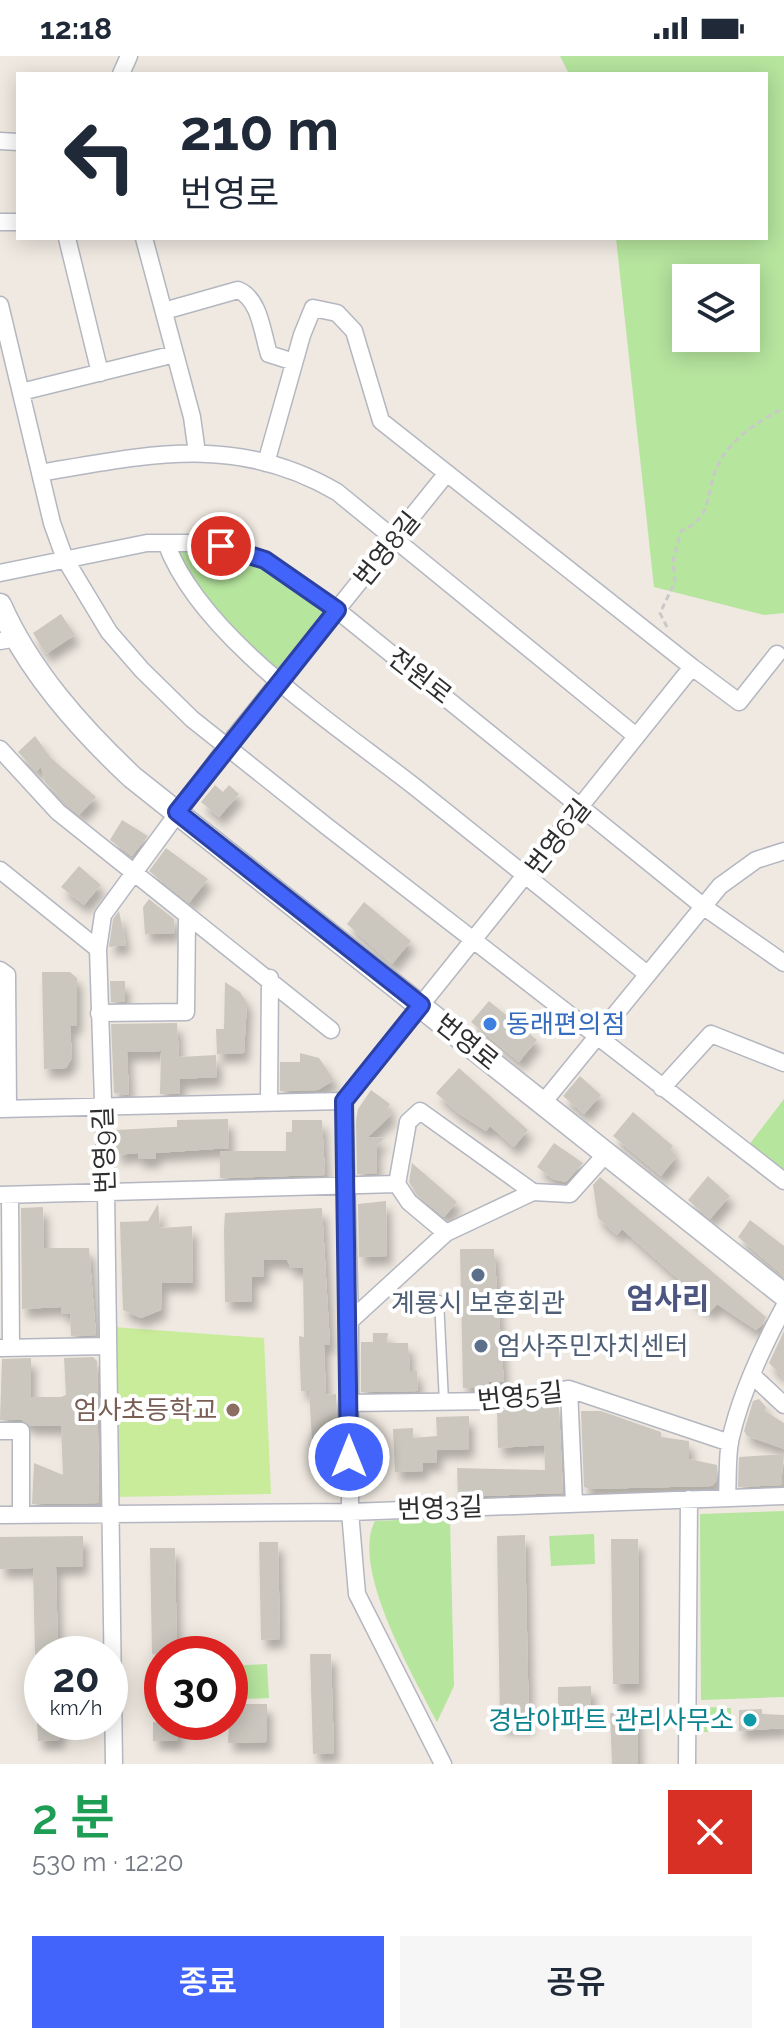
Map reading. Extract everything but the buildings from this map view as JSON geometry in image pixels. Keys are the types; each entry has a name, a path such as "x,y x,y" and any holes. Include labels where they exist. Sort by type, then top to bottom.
{"street":[{"path":"67,240 100,373"},
{"path":"145,240 192,417 197,453"},
{"path":"164,311 238,290 249,294 269,354 294,362"},
{"path":"0,305 40,473 65,559 126,653 192,719 784,1181"},
{"path":"266,463 294,362 313,308 337,313 354,331 381,421 692,667 739,702 777,654"},
{"path":"21,392 175,354"},
{"path":"40,473 162,452 197,453 266,463 321,483 395,538 636,736"},
{"name":"번영8길","path":"177,812 447,473"},
{"path":"166,543 176,572 194,595 280,681 647,974"},
{"name":"전원로","path":"0,573 166,543 204,543 265,560 337,610 704,907 784,963"},
{"name":"번영로","path":"0,605 8,640 96,744 605,1155 784,1295"},
{"name":"번영6길","path":"344,1101 692,667"},
{"path":"0,749 58,812 270,978 331,1030"},
{"name":"번영9길","path":"114,1764 106,1192 98,949 103,915 177,812"},
{"path":"542,1104 647,974 736,872 784,851"},
{"path":"0,870 98,949"},
{"path":"99,1013 186,1012 187,916"},
{"path":"0,970 7,975 4,1109 344,1101 350,1321 350,1512 357,1594 443,1764"},
{"path":"269,1102 270,978"},
{"path":"662,1088 711,1034 784,1063"},
{"path":"446,1233 409,1202 397,1184 408,1122 420,1111 533,1192"},
{"path":"350,1321 446,1233 533,1192 570,1194 605,1155"},
{"path":"107,1346 6,1348 5,1195 397,1184"},
{"path":"727,1497 730,1443 752,1375 784,1307"},
{"path":"752,1375 784,1405"},
{"path":"569,1389 574,1503"},
{"name":"번영5길","path":"349,1403 492,1401 569,1389 730,1443"},
{"path":"0,1431 21,1431 21,1515"},
{"name":"번영3길","path":"0,1515 350,1512 784,1496"},
{"path":"687,1764 689,1499"}],"lane":[{"path":"439,1300 444,1402"}],"path":[{"path":"664,644 670,634 660,613 675,582 673,561 681,531 693,526 706,513 708,486 732,445 753,424 784,408"}],"green space":[{"path":"560,56 784,56 784,613 764,615 654,587 616,240 768,240 768,72 568,72"},
{"path":"166,543 238,550 337,610 280,681 227,632"},
{"path":"784,1099 784,1180 745,1150"},
{"path":"113,1327 264,1338 271,1494 116,1497"},
{"path":"784,1511 784,1697 701,1700 700,1514"},
{"path":"450,1518 454,1686 437,1722 388,1622 371,1566 370,1541 375,1521"},
{"path":"594,1534 595,1564 551,1566 549,1536"},
{"path":"267,1664 269,1698 248,1699 248,1665"},
{"path":"705,1707 731,1708 731,1731 704,1732"}],"place":[{"name":"동래편의점","path":"490,1024"},
{"name":"계룡시 보훈회관","path":"478,1275"},
{"name":"엄사주민자치센터","path":"481,1346"},
{"name":"엄사초등학교","path":"233,1410"},
{"name":"경남아파트 관리사무소","path":"750,1720"}],"district":[{"name":"엄사리","path":"668,1298"}],"route":[{"path":"221,546 265,560 337,610 177,812 421,1005 344,1101 350,1321 349,1457"}]}
